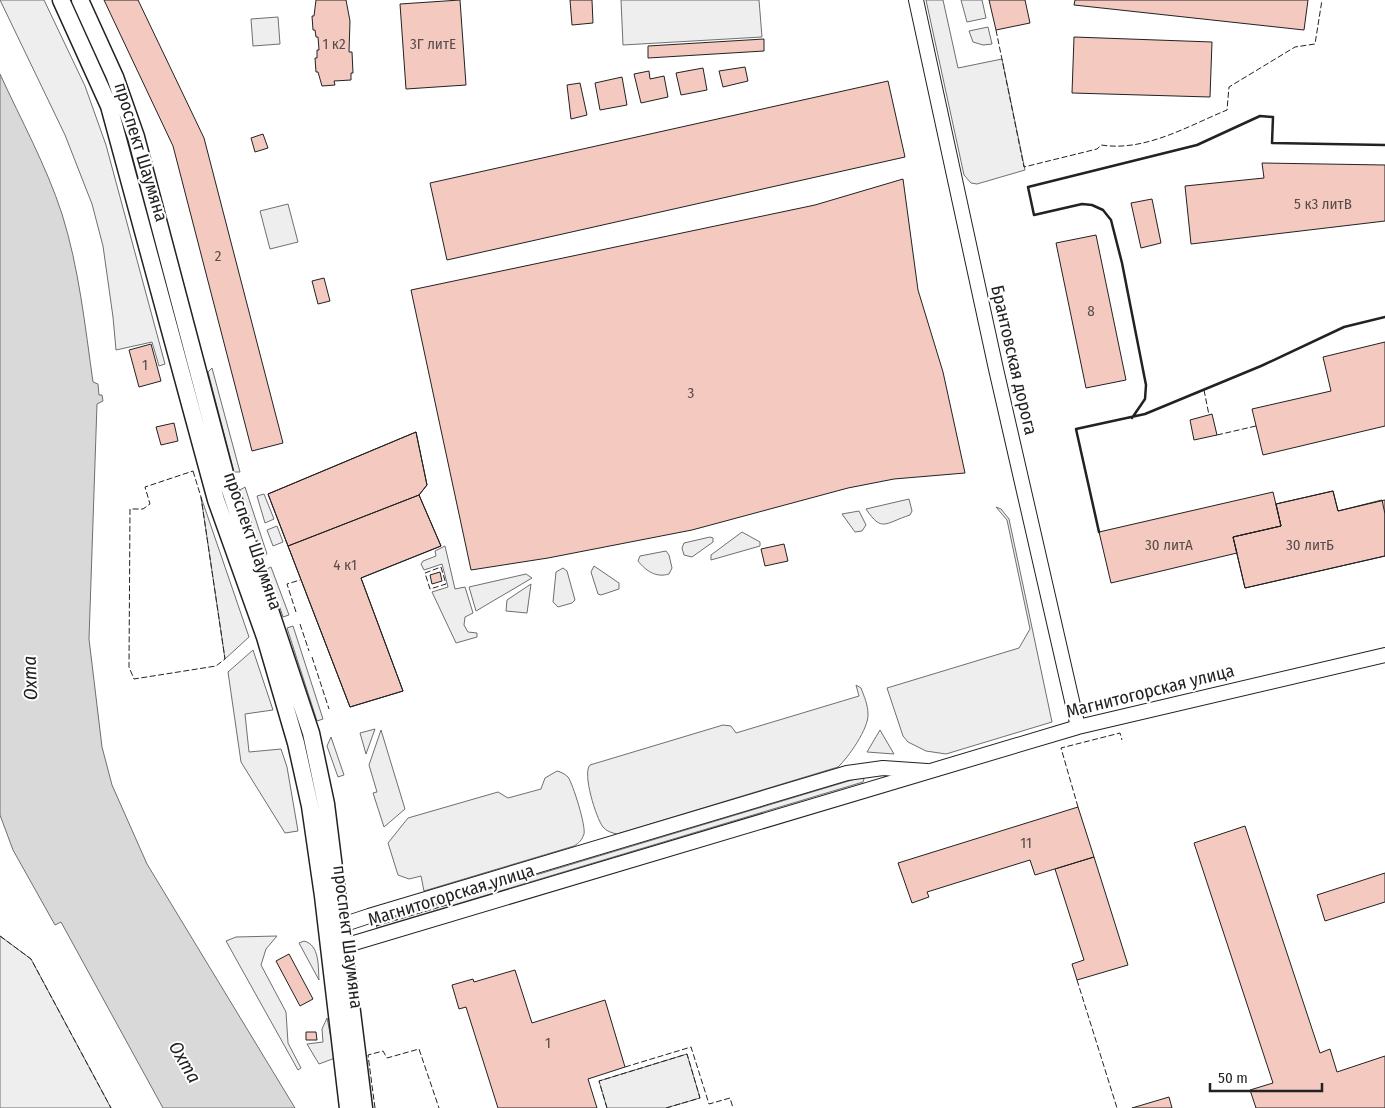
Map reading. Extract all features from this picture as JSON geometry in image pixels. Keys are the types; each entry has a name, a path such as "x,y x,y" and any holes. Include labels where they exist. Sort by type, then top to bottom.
{"street":[{"name":"проспект Шаумяна","path":"61,0 109,106 216,500 289,713 310,806 328,937 348,1108"},
{"name":"проспект Шаумяна","path":"80,0 115,77 136,137 227,481 311,733 326,804 364,1108"},
{"name":"Брантовская дорога","path":"916,0 996,369 1078,727"},
{"name":"Магнитогорская улица","path":"344,946 1078,727 1385,655"},
{"name":"Магнитогорская улица","path":"328,937 342,925 847,773 883,768 926,771"},
{"path":"328,937 344,946"}],"shaded area":[{"path":"0,0 44,0 85,86 106,145 165,364 159,366 152,342 116,350 103,246 92,204 65,135"},
{"path":"621,0 759,0 762,37 623,45"},
{"path":"926,0 943,0 958,68 1002,59 1025,170 977,184 971,183 964,175"},
{"path":"961,0 982,0 986,18 967,22"},
{"path":"278,17 280,44 253,46 251,19"},
{"path":"988,27 992,44 983,45 973,42 969,31"},
{"path":"288,204 298,242 270,249 260,211"},
{"path":"212,368 240,472 234,472 208,372"},
{"path":"245,487 267,554 263,556 240,490"},
{"path":"264,494 274,519 265,523 257,496"},
{"path":"201,497 249,637 225,659"},
{"path":"909,499 912,511 910,515 885,524 880,524 876,521 866,509"},
{"path":"996,507 1001,509 1009,519 1052,722 946,754 926,751 908,742 903,736 887,688 1019,648 1030,629 1007,520"},
{"path":"859,511 866,525 862,531 855,532 842,514"},
{"path":"277,526 283,542 273,546 267,530"},
{"path":"742,532 760,542 760,546 711,560 711,555"},
{"path":"713,538 713,542 692,557 684,555 682,548 684,543"},
{"path":"445,546 455,589 465,587 473,613 465,617 464,625 468,632 477,633 477,637 456,643 432,592 448,587 442,564 424,570 421,564 423,561 436,556 435,551"},
{"path":"666,551 672,568 669,574 660,575 652,573 638,561 640,556"},
{"path":"594,566 619,583 619,589 601,595 598,594 591,572"},
{"path":"271,567 289,615 283,617 267,569"},
{"path":"563,568 567,571 575,600 572,603 558,607 553,602 556,572"},
{"path":"526,574 532,578 476,611 469,587"},
{"path":"531,584 527,613 506,611 507,600"},
{"path":"293,626 323,719 317,721 287,628"},
{"path":"253,650 273,710 245,714 249,752 281,749 287,767 298,831 285,833 241,762 228,672"},
{"path":"856,685 861,688 866,701 867,720 857,742 838,767 617,834 606,830 600,822 589,786 588,770 590,765 723,725 731,726 736,733 859,696"},
{"path":"375,729 366,754 360,733"},
{"path":"381,730 405,809 384,827 373,793 377,792 369,765"},
{"path":"880,730 894,754 867,752"},
{"path":"331,737 344,775 338,777 327,746"},
{"path":"557,771 568,777 581,814 584,834 576,845 424,891 421,876 409,879 398,875 388,843 408,818 498,792 508,798 541,789 545,778"},
{"path":"862,777 864,779 863,782 377,928 376,923"},
{"path":"0,936 31,959 111,1108 0,1108"},
{"path":"277,936 266,949 261,965 286,1012 288,1043 301,1068 298,1070 226,941 236,937"},
{"path":"304,941 309,943 316,952 319,980 299,943"},
{"path":"327,1018 335,1058 319,1064 307,1044 323,1042 322,1029"},
{"path":"687,1054 700,1098 666,1108 607,1108 599,1081"}],"water":[{"name":"Охта","path":"0,74 41,160 62,214 77,276 93,382 98,384 99,395 102,395 103,401 97,404 89,639 102,747 112,785 147,864 295,1108 163,1108 61,922 55,925 13,850 0,815"}],"building":[{"path":"104,0 138,0 204,138 283,443 252,451 173,146"},
{"path":"316,0 346,0 350,21 349,52 352,52 353,73 351,73 351,80 334,81 335,85 322,86 318,72 316,72 315,58 317,58 317,50 319,50 318,37 316,37 315,30 313,30 312,16 314,16"},
{"path":"460,0 466,85 406,89 400,4"},
{"path":"570,0 592,0 593,23 572,25"},
{"path":"989,0 1025,0 1030,23 996,30"},
{"path":"1075,0 1308,0 1304,30 1074,5"},
{"path":"1074,37 1212,42 1210,97 1072,93"},
{"path":"764,39 764,51 648,58 648,46"},
{"path":"745,67 748,81 723,87 719,71"},
{"path":"703,68 707,90 681,95 676,73"},
{"path":"649,71 650,79 664,76 668,97 641,103 634,74"},
{"path":"622,77 627,105 600,110 595,83"},
{"path":"888,81 905,157 447,260 430,183"},
{"path":"580,83 587,115 571,119 567,85"},
{"path":"263,134 268,148 255,152 251,138"},
{"path":"1262,163 1385,165 1385,221 1191,244 1185,186 1264,178"},
{"path":"903,179 918,290 943,372 965,473 894,479 848,488 692,530 548,558 471,570 411,290 815,205"},
{"path":"1152,199 1161,243 1141,248 1131,203"},
{"path":"1096,235 1126,380 1086,388 1056,243"},
{"path":"324,278 330,301 318,304 312,281"},
{"path":"1385,342 1385,426 1263,455 1252,409 1331,391 1323,357"},
{"path":"151,344 161,381 139,387 129,350"},
{"path":"1212,414 1217,435 1194,440 1190,420"},
{"path":"174,423 178,441 161,445 156,427"},
{"path":"416,432 427,485 419,495 441,546 361,578 403,691 350,707 268,494"},
{"path":"416,432 427,485 419,495 288,546 268,494"},
{"path":"1333,491 1338,511 1385,500 1385,556 1245,588 1233,537 1281,526 1276,504"},
{"path":"1333,491 1338,511 1382,500 1385,514 1385,556 1245,588 1233,537 1281,526 1276,504"},
{"path":"1273,492 1281,526 1233,537 1237,553 1111,583 1099,532"},
{"path":"419,495 441,546 361,578 403,691 350,707 288,546"},
{"path":"784,544 788,561 765,566 761,549"},
{"path":"440,572 442,581 432,584 430,575"},
{"path":"1078,807 1094,857 1035,875 1030,860 927,892 929,897 912,903 898,863"},
{"path":"1245,826 1320,1053 1330,1049 1337,1072 1385,1056 1385,1108 1256,1108 1250,1090 1273,1083 1194,843"},
{"path":"1094,857 1128,965 1077,980 1072,964 1084,960 1055,869"},
{"path":"1385,873 1385,902 1325,921 1317,895"},
{"path":"289,954 313,999 300,1006 276,961"},
{"path":"515,970 532,1023 605,1000 625,1067 588,1079 597,1108 498,1108 466,1007 459,1009 452,985 473,979 474,982"},
{"path":"306,1032 316,1032 317,1040 306,1040"},
{"path":"1169,1097 1172,1108 1132,1108"}],"fence":[{"path":"996,30 1024,167 1097,149 1101,145 1134,145 1150,141 1182,130 1227,110 1229,87 1295,47 1315,44 1322,0"},
{"path":"1204,390 1209,415"},
{"path":"1217,435 1256,426"},
{"path":"193,471 201,497 225,659 216,666 134,679 129,667 130,509 143,509 150,504 145,487 193,471"},
{"path":"441,567 446,584 430,589 425,573 441,567"},
{"path":"296,612 287,584 300,580"},
{"path":"300,624 309,651"},
{"path":"312,657 329,709"},
{"path":"1078,807 1061,748 1120,733 1122,740"},
{"path":"376,926 450,904"},
{"path":"0,936 31,959 111,1108"},
{"path":"1077,980 1117,1108"},
{"path":"625,1067 691,1047 709,1104 730,1098 733,1108"},
{"path":"375,1108 368,1055 383,1051 387,1058 419,1049 439,1108"},
{"path":"607,1108 599,1081 687,1054 700,1098 666,1108"}],"wall":[{"path":"1132,418 1145,399 1146,385 1122,263 1111,220 1103,210 1092,205 1082,204 1034,215 1028,187 1197,145 1260,116 1273,117 1272,143 1385,145"},
{"path":"1099,532 1076,429 1145,414 1261,366 1344,327 1385,317"}]}
